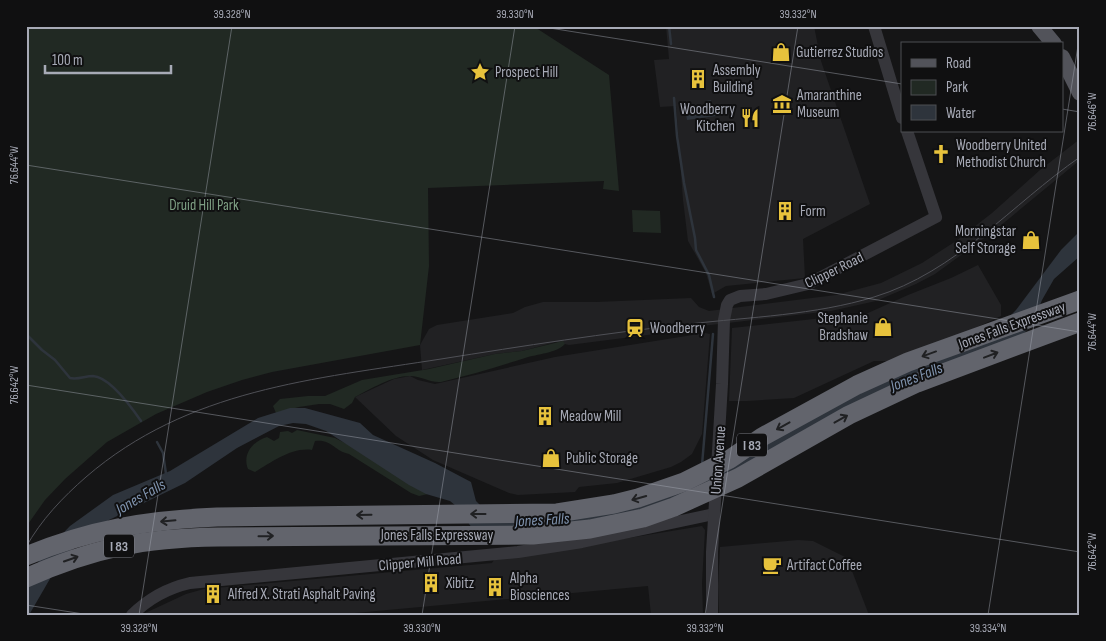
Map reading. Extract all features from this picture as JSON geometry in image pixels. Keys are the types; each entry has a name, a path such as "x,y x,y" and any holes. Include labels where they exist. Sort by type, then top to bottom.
{"highway":[{"name":"Jones Falls Expressway","path":"26,556 60,543 111,528 140,524 217,518 557,513 614,504 684,482 730,459 762,437 857,385 908,362 1077,301"},
{"name":"Jones Falls Expressway","path":"26,578 75,558 126,544 171,539 218,536 533,535 568,532 642,518 674,507 738,478 849,415 917,382 1080,322"}],"main road":[{"path":"1039,26 1052,42"},
{"path":"1064,62 1080,93"}],"street":[{"path":"874,26 901,115"},
{"name":"Clipper Road","path":"727,305 734,298 766,294 808,284 936,216 907,132"},
{"name":"Union Avenue","path":"712,615 711,578 714,514 724,320 727,305"},
{"name":"Clipper Mill Road","path":"132,615 157,596 190,583 518,552 582,542 714,514"}],"shaded area":[{"path":"666,26 814,26 821,61 870,204 803,239 805,278 726,286 712,294 706,273 688,241 676,106 660,107 654,60 669,59"},
{"path":"1080,139 1080,160 994,231 935,274 876,301 831,311 702,326 694,329 569,345 556,342 522,351 495,354 422,370 420,345 429,329 437,325 513,313 525,307 543,302 691,298 699,307 709,311 836,295 881,283 922,263 956,241"},
{"path":"978,265 1001,305 1001,316 956,337 890,361 874,361 794,398 729,401 732,328 868,313"},
{"path":"705,333 710,334 702,434 692,454 671,467 617,483 579,487 575,492 518,495 509,493 433,460 396,436 355,397 394,379 410,376 435,384 555,357"},
{"path":"702,526 705,530 702,583 703,615 651,615 648,586 355,613 355,615 141,615 186,594 204,589 492,563 494,560"},
{"path":"798,540 813,541 847,558 869,615 719,615 720,547"}],"green space":[{"name":"Druid Hill Park","path":"26,26 533,26 609,75 619,191 603,189 604,181 428,188 429,266 420,345 272,372 207,392 156,414 107,442 65,479 45,500 26,527"},
{"path":"632,210 660,211 661,233 633,232"},
{"path":"563,341 565,344 552,351 441,382 414,376 396,378 355,397 352,403 344,409 330,404 319,404 276,413 273,406 280,399 325,396 362,380 429,369 495,354 522,351"},
{"path":"297,430 335,438 359,450 428,494 419,496 411,493 349,454 329,443 321,441 315,441 312,450 290,453 255,472 248,469 246,458 253,445 267,437 274,441 279,438 280,432 288,431 292,433"}],"water":[{"path":"711,100 712,109 715,109 716,116 687,120 686,114 695,113 694,106 706,105 706,101"},
{"name":"Jones Falls","path":"1080,231 1080,256 1054,279 1042,300 1033,323 1019,339 708,488 601,524 472,528 450,501 426,494 409,485 326,431 306,424 293,423 279,426 237,448 185,483 109,520 78,544 58,565 29,615 26,615 26,586 42,555 70,526 113,495 170,471 258,418 290,408 305,408 360,423 373,435 435,463 471,482 476,501 480,505 588,505 721,463 1005,321 1016,310 1061,250"}],"waterway":[{"path":"669,26 671,44"},
{"path":"674,98 677,136 696,250 709,275 714,297"},
{"path":"26,334 55,360 70,378 76,379 93,376 100,378 113,387 141,421"},
{"path":"702,465 713,334"},
{"name":"Jones Falls","path":"157,442 163,453 166,474"}],"tram line":[{"path":"26,547 38,527 53,509 86,477 125,447 167,424 210,406 254,392 346,373 596,336 806,312 874,297 904,286 957,254 1080,157"}],"place":[{"name":"Gutierrez Studios","path":"781,52"},
{"name":"Prospect Hill","path":"480,72"},
{"name":"Assembly Building","path":"698,79"},
{"name":"Amaranthine Museum","path":"782,104"},
{"name":"Woodberry Kitchen","path":"750,118"},
{"name":"Woodberry United Methodist Church","path":"941,154"},
{"name":"Form","path":"785,211"},
{"name":"Morningstar Self Storage","path":"1031,240"},
{"name":"Stephanie Bradshaw","path":"883,327"},
{"name":"Woodberry","path":"635,328"},
{"name":"Meadow Mill","path":"545,416"},
{"name":"Public Storage","path":"551,458"},
{"name":"Artifact Coffee","path":"772,565"},
{"name":"Xibitz","path":"431,583"},
{"name":"Alpha Biosciences","path":"495,587"},
{"name":"Alfred X. Strati Asphalt Paving","path":"213,594"}]}
